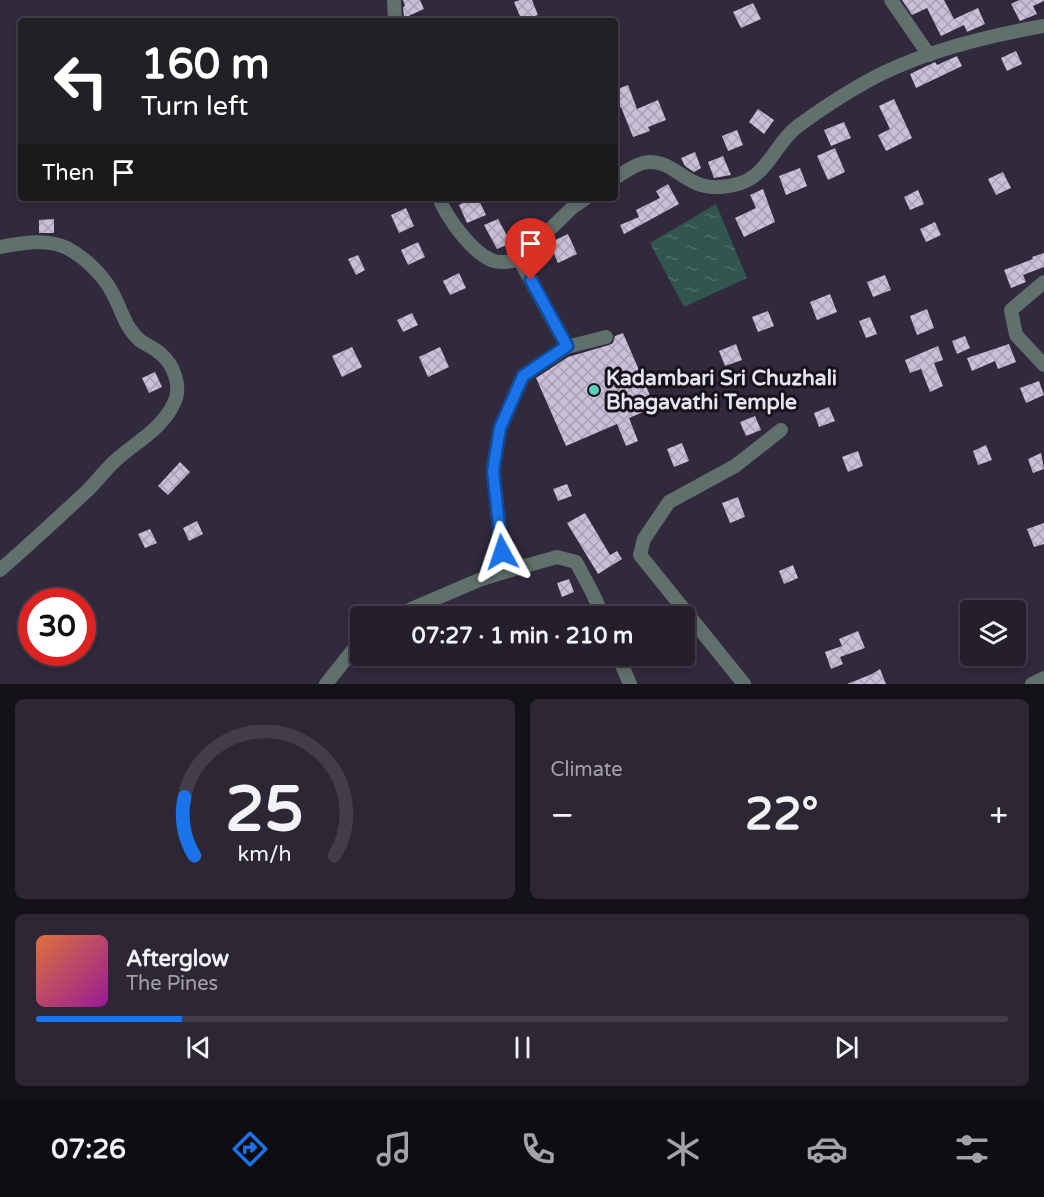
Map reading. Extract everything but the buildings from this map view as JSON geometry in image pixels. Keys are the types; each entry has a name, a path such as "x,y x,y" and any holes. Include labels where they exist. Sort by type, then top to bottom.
{"street":[{"path":"394,0 395,18"},
{"path":"891,0 929,55"},
{"path":"618,176 642,163 653,162 671,167 699,184 722,188 743,182 759,172 795,128 833,102 883,73 929,55 1044,26"},
{"path":"441,201 454,224 469,242 491,260 507,263 519,260 582,201"},
{"path":"0,247 51,242 68,248 81,258 103,277 128,326 139,342 161,353 167,360 178,387 176,400 167,416 139,443 117,459 88,489 0,570"},
{"path":"519,260 567,346"},
{"path":"1044,282 1011,310 1016,335 1044,365"},
{"path":"504,572 493,471 500,428 523,376 567,346 606,337"},
{"path":"744,684 640,555 644,539 669,502 735,465 781,430"},
{"path":"418,606 504,572 557,557 576,562 598,606"},
{"path":"326,684 350,654"},
{"path":"622,666 630,684"},
{"path":"1032,684 1044,678"}],"water":[{"path":"716,204 747,278 684,307 650,243"}],"place":[{"name":"Kadambari Sri Chuzhali Bhagavathi Temple","path":"594,390"}],"route":[{"path":"502,552 493,471 500,428 523,376 567,346 531,280"}]}
